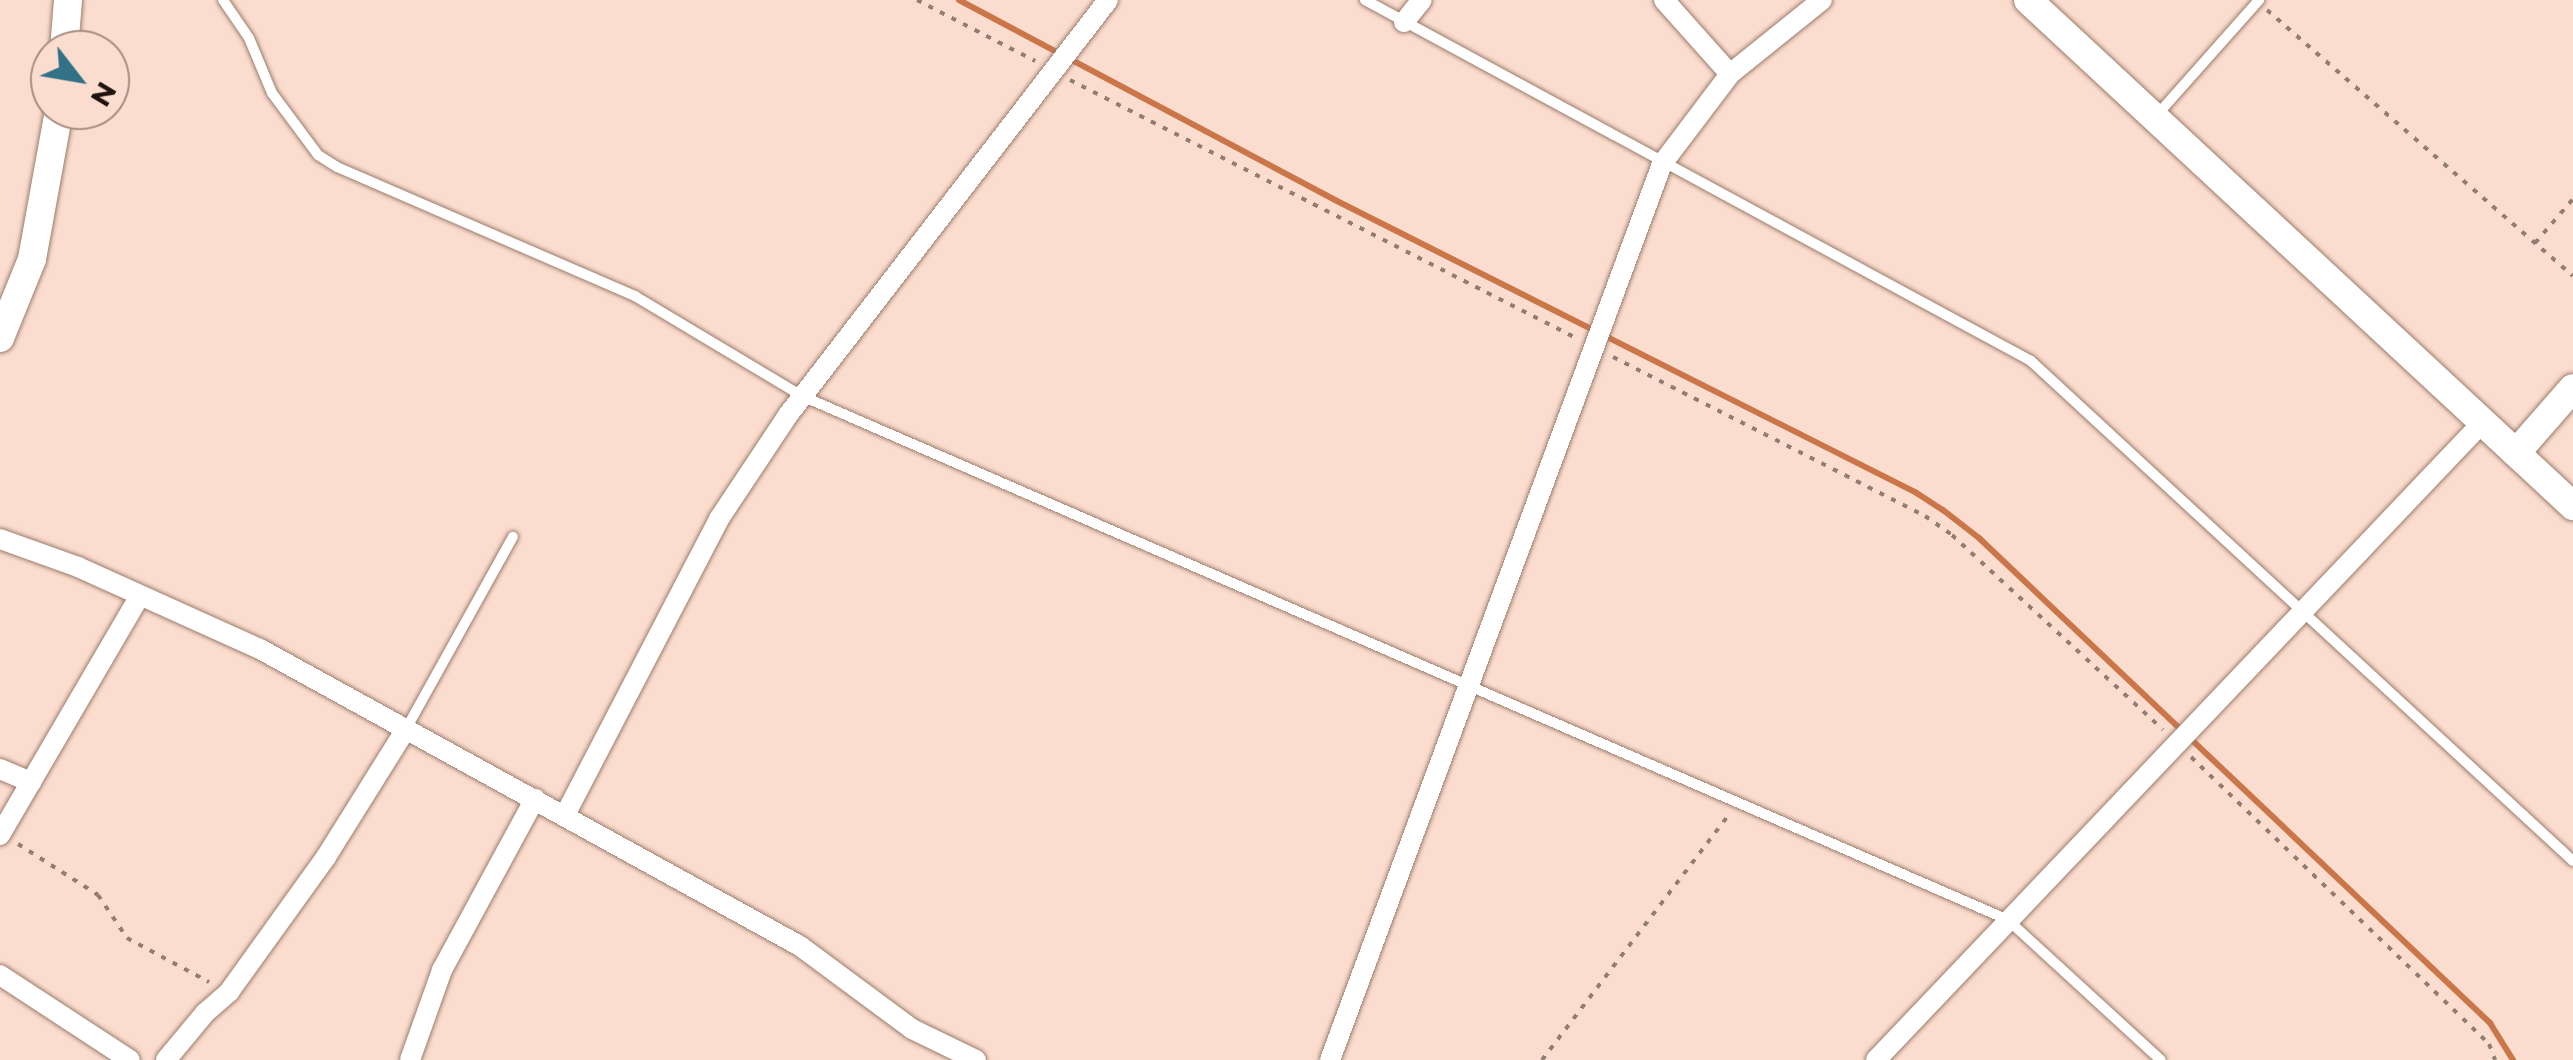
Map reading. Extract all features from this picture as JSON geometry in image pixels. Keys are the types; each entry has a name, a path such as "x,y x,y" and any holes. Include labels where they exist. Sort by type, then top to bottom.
{"street":[{"path":"565,814 719,519 802,396 1108,0"},
{"path":"1404,22 1422,0"},
{"path":"1664,0 1730,74"},
{"path":"1330,1060 1662,164 1730,74 1822,0"},
{"path":"2028,0 2573,506"},
{"path":"60,1 62,30"},
{"path":"0,338 32,259 55,130"},
{"path":"2516,453 2573,388"},
{"path":"1876,1060 2482,423"},
{"path":"0,540 78,567 260,648 800,946 912,1029 976,1060"},
{"path":"0,834 139,597"},
{"path":"166,1060 204,1013 229,992 326,858 406,729"},
{"path":"0,768 31,782"},
{"path":"410,1060 438,980 535,798"},
{"path":"0,976 130,1060"}],"lane":[{"path":"223,0 249,38 272,93 318,155 370,182 635,296 802,396 1468,682 2008,920 2160,1060"},
{"path":"1364,0 2031,361 2573,861"},
{"path":"2154,117 2259,1"},
{"path":"406,729 513,537"}],"path":[{"path":"918,0 1063,59 1593,347 1925,516 1952,535 2176,743 2488,1044 2496,1060"},
{"path":"2259,1 2573,276"},
{"path":"2535,243 2573,199"},
{"path":"1542,1060 1736,800"},
{"path":"0,834 98,895 127,938 229,992"}],"waterway":[{"path":"959,0 1335,200 1915,492 1943,510 1979,538 2490,1023 2513,1060"}]}
